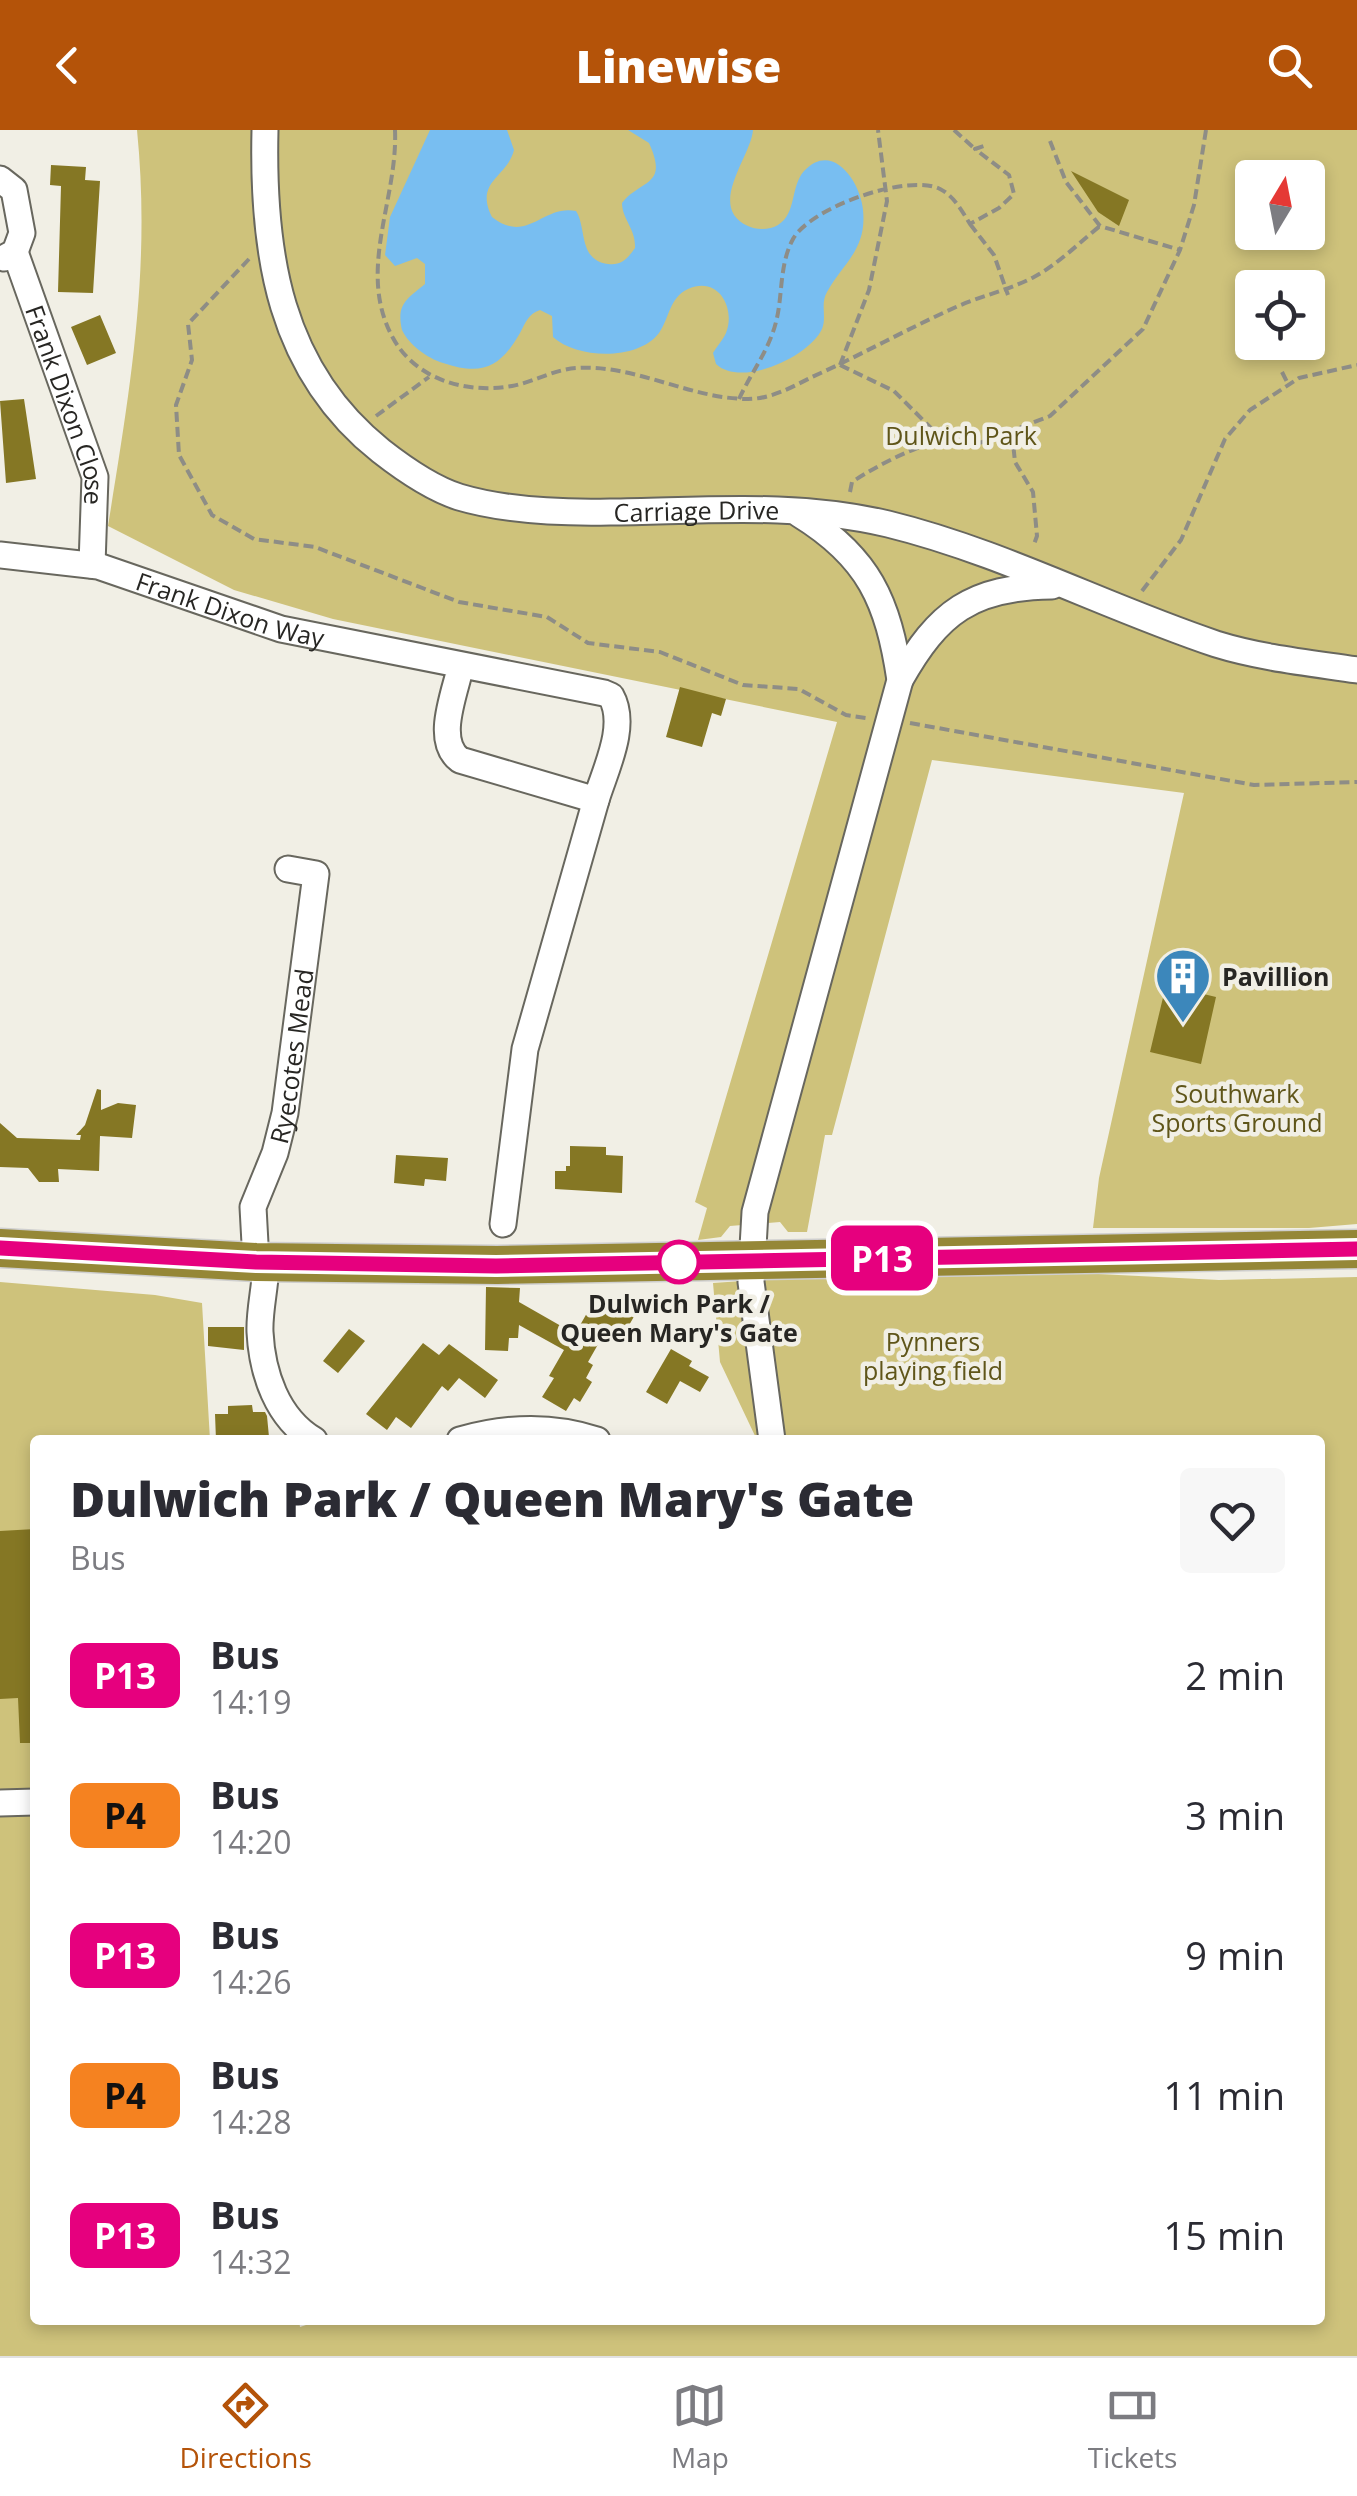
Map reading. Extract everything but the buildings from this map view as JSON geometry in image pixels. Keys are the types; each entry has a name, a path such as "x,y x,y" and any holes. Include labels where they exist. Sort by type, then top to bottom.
{"highway":[{"path":"0,1248 261,1262 496,1266 1357,1249"}],"street":[{"name":"Carriage Drive","path":"265,130 270,238 282,306 300,352 326,396 356,431 430,484 488,504 608,512 744,507 843,515 932,536 1220,645 1357,670"},
{"name":"Frank Dixon Close","path":"0,179 14,190 22,233 8,255 94,477 92,565"},
{"path":"793,510 840,544 873,584 884,605 900,680"},
{"name":"Frank Dixon Way","path":"0,555 92,565 281,629 611,696 617,714 616,733 525,1049 503,1224"},
{"path":"771,1435 751,1260 760,1187 900,680 939,622 963,607 994,593 1028,586 1062,586"},
{"path":"460,665 446,739 450,752 460,760 596,800"},
{"name":"Ryecotes Mead","path":"261,1262 253,1207 276,1153 285,1114 316,874 288,869"},
{"path":"261,1262 260,1330 268,1381 281,1408 305,1435"},
{"path":"482,1435 512,1428 572,1435"},
{"path":"0,1803 30,1802"}],"path":[{"path":"394,130 396,153 379,234 378,290 394,340 408,358 430,376 464,386 514,386 573,368 594,368 680,390 739,399 775,394 957,306 1036,276 1100,226"},
{"path":"840,365 870,290 888,188 878,130"},
{"path":"954,130 1009,175 1014,194 999,208 970,224"},
{"path":"843,515 852,482 907,450 942,439 972,446 1050,416 1143,330 1180,250 1194,206 1206,130"},
{"path":"1050,142 1066,182 1100,226 1180,250"},
{"path":"975,150 987,145"},
{"path":"739,399 776,326 784,262 793,238 827,208 888,188 914,184 938,188 956,202 994,255 1008,295"},
{"path":"270,238 188,324 192,360 176,405 179,455 212,514 254,538 314,547 459,602 548,618 588,643 660,652 743,685 799,688 846,716 892,720 1254,786 1357,782"},
{"path":"840,365 894,391 942,439"},
{"path":"1133,614 1150,576 1181,540 1225,439 1250,410 1299,378 1357,365"},
{"path":"1282,372 1288,384"},
{"path":"356,431 430,376"},
{"path":"1012,432 1015,462 1033,492 1037,536 1034,544"}],"green space":[{"name":"Dulwich Park","path":"137,130 1357,130 1357,1224 1309,1228 1093,1228 1099,1178 1184,793 932,760 832,1135 825,1135 807,1232 788,1232 780,1222 730,1226 721,1237 698,1240 707,1208 695,1202 837,722 333,619 234,590 108,526 136,329 141,231"},
{"name":"Pynners playing field","path":"870,1272 1058,1272 1219,1280 1357,1277 1357,2356 0,2356 0,1282 155,1295 202,1303 210,1435 30,1435 30,2325 1325,2325 1325,1435 755,1435 720,1362 713,1283"}],"water":[{"path":"430,130 507,130 514,150 489,187 487,205 492,217 515,227 564,210 576,211 588,250 598,261 608,264 624,260 635,248 622,203 650,180 656,168 649,143 628,130 753,130 734,181 731,207 736,218 755,228 771,228 784,220 804,171 825,160 835,163 851,178 861,199 861,235 825,297 822,329 815,340 774,366 741,373 716,364 713,353 728,323 726,304 716,290 699,286 677,297 659,333 637,349 607,354 577,350 553,337 552,316 540,310 530,316 513,345 497,361 479,368 457,367 425,354 402,330 402,308 425,284 425,264 417,258 395,266 385,255 390,217"}],"bus line":[{"name":"P13","path":"0,1248 256,1262 496,1266 1357,1249"}],"place":[{"name":"Pavillion","path":"1183,1025"},
{"name":"Dulwich Park / Queen Mary's Gate","path":"679,1262"}],"park label":[{"name":"Southwark Sports Ground","path":"1237,1108"}]}
